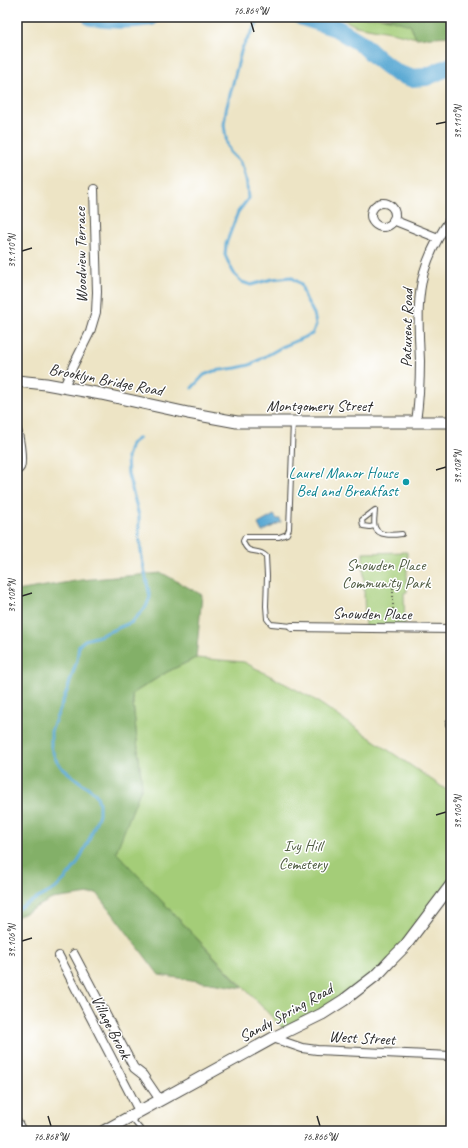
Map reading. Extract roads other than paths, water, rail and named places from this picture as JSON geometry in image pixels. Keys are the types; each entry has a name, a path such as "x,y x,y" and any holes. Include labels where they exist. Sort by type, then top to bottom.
{"street":[{"name":"Woodview Terrace","path":"64,387 90,332 96,312 97,292 94,189"},
{"name":"Patuxent Road","path":"416,422 420,388 420,290 423,274 429,257 438,238 451,218"},
{"path":"393,220 438,238"},
{"name":"Brooklyn Bridge Road","path":"17,381 64,387 188,413"},
{"name":"Montgomery Street","path":"188,413 237,422 451,422"},
{"name":"Snowden Place","path":"292,626 451,628"},
{"name":"Sandy Spring Road","path":"104,1131 273,1038 322,1014 344,1000 379,973 405,946 451,885"},
{"path":"74,954 134,1068 143,1075 160,1100"},
{"name":"Village Brook","path":"58,956 134,1114"},
{"name":"West Street","path":"273,1038 295,1046 317,1050 451,1056"},
{"path":"17,1122 22,1131"}],"lane":[{"path":"292,626 271,624 267,618 266,556 263,553 247,549 243,541 245,537 279,536 287,534 289,529 293,422"},
{"path":"17,424 21,438 22,464 20,471 17,472"},
{"path":"374,526 378,531 387,535 402,534"},
{"path":"134,1114 142,1131"}],"water":[{"path":"274,515 277,519 280,519 281,522 262,532 258,524"}],"waterway":[{"path":"91,17 121,20 151,17"},
{"path":"192,388 204,375 214,371 250,365 282,347 312,334 316,325 314,314 305,297 301,284 291,277 272,279 251,285 242,282 235,275 225,255 226,244 238,212 248,199 247,184 243,168 239,161 230,152 227,144 224,125 226,110 242,48 261,17"},
{"path":"302,17 336,28 362,44 396,73 411,78 426,77 451,66"},
{"path":"17,909 55,889 67,877 77,864 89,840 99,814 99,803 97,796 93,791 61,767 55,758 51,747 51,731 67,691 77,660 79,645 85,640 99,636 132,622 146,607 150,597 142,559 139,535 139,516 128,474 127,457 131,444 139,438"}],"place":[{"name":"Laurel Manor House Bed and Breakfast","path":"406,482"}],"park label":[{"name":"Snowden Place Community Park","path":"386,574"},
{"name":"Ivy Hill Cemetery","path":"303,855"}]}
